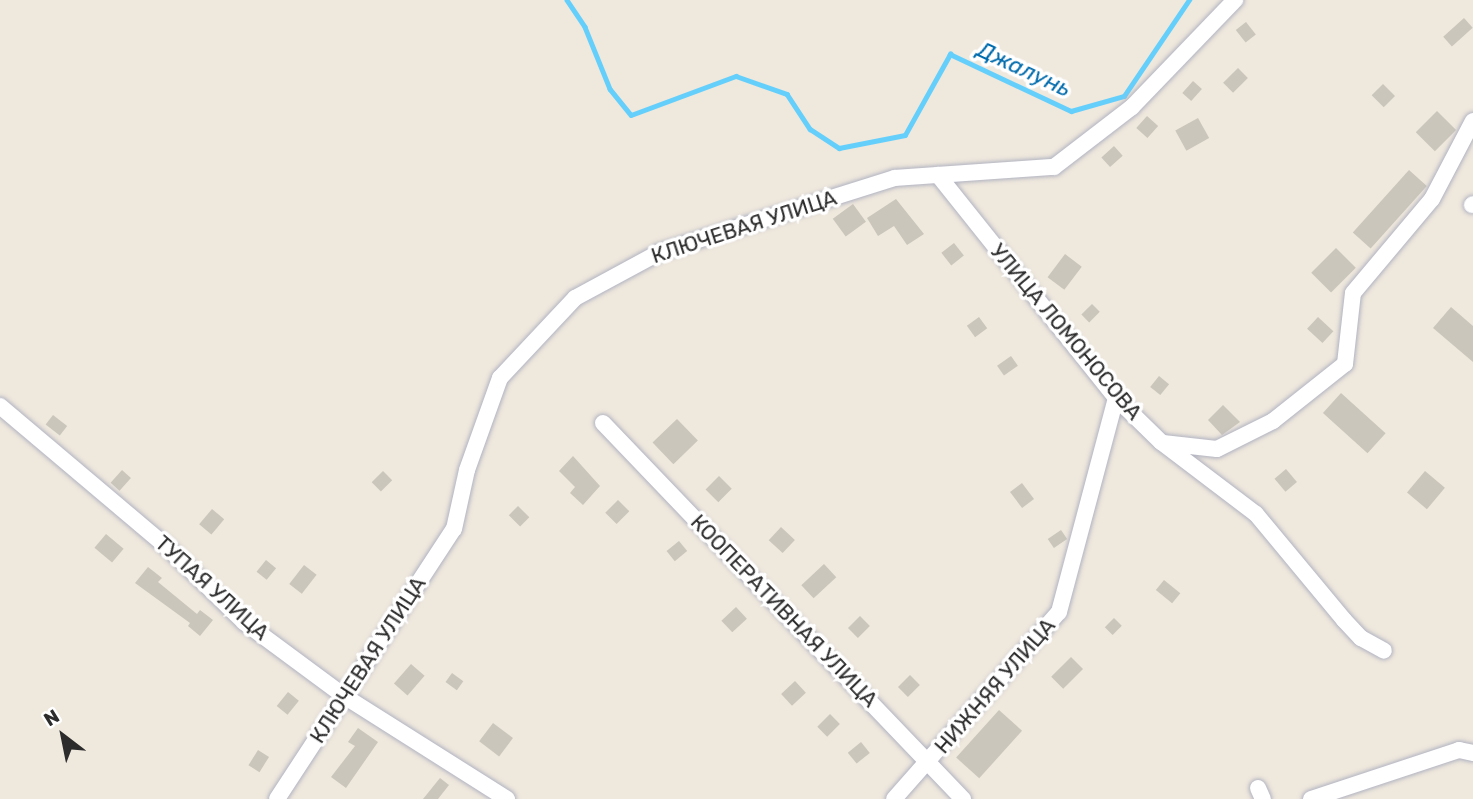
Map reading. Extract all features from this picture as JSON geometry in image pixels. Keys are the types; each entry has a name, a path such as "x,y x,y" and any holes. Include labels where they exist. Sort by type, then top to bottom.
{"street":[{"name":"КЛЮЧЕВАЯ УЛИЦА","path":"277,799 454,529 467,470 500,378 575,298 660,252 895,178 1054,167 1132,107 1235,0"},
{"path":"1161,442 1217,449 1273,421 1345,364 1353,293 1432,199 1473,121"},
{"name":"УЛИЦА ЛОМОНОСОВА","path":"939,175 1116,398 1161,442 1256,514 1344,621 1361,638 1384,652"},
{"name":"НИЖНЯЯ УЛИЦА","path":"894,799 1059,612 1116,398"},
{"name":"ТУПАЯ УЛИЦА","path":"0,407 168,548 244,622 344,696 507,799"},
{"name":"КООПЕРАТИВНАЯ УЛИЦА","path":"603,423 963,799"},
{"path":"1311,799 1459,750 1473,752"}],"building":[{"path":"1464,18 1473,28 1452,46 1443,37"},
{"path":"1246,22 1256,35 1246,43 1236,30"},
{"path":"1238,68 1248,78 1233,93 1223,83"},
{"path":"1193,81 1202,89 1191,101 1182,93"},
{"path":"1383,84 1395,96 1384,107 1372,95"},
{"path":"1437,111 1456,130 1435,151 1416,132"},
{"path":"1147,116 1158,126 1147,138 1136,128"},
{"path":"1198,118 1209,138 1186,151 1175,131"},
{"path":"1114,146 1123,156 1110,167 1101,157"},
{"path":"1409,170 1427,186 1371,248 1353,232"},
{"path":"896,199 924,234 907,245 894,226 878,236 867,218"},
{"path":"853,204 866,222 846,236 833,219"},
{"path":"954,243 964,256 951,265 941,253"},
{"path":"1336,248 1356,268 1331,293 1311,273"},
{"path":"1065,254 1082,267 1064,290 1048,277"},
{"path":"1092,304 1100,312 1089,322 1081,315"},
{"path":"1451,307 1473,326 1473,362 1433,328"},
{"path":"979,317 987,328 975,337 967,326"},
{"path":"1318,317 1333,331 1322,343 1307,329"},
{"path":"1011,356 1018,366 1004,376 997,366"},
{"path":"1159,376 1169,384 1160,395 1150,387"},
{"path":"1341,393 1386,433 1368,453 1323,413"},
{"path":"1223,405 1240,422 1222,435 1208,420"},
{"path":"53,415 67,426 60,436 46,424"},
{"path":"677,419 698,441 673,464 653,443"},
{"path":"573,456 600,486 583,505 570,493 575,487 559,471"},
{"path":"1286,469 1297,482 1285,492 1275,479"},
{"path":"122,470 131,478 120,491 111,483"},
{"path":"383,471 392,480 381,492 372,482"},
{"path":"1425,471 1445,488 1427,509 1407,492"},
{"path":"719,476 732,489 718,502 706,489"},
{"path":"1022,483 1034,499 1022,508 1010,492"},
{"path":"618,500 629,511 617,524 605,513"},
{"path":"518,506 529,517 520,527 509,515"},
{"path":"212,509 224,519 211,535 199,524"},
{"path":"781,527 795,540 783,553 769,540"},
{"path":"1061,530 1067,539 1054,548 1048,539"},
{"path":"106,534 124,549 112,563 94,548"},
{"path":"679,541 687,551 675,561 667,551"},
{"path":"266,560 276,568 267,580 257,572"},
{"path":"824,564 836,577 814,598 801,585"},
{"path":"304,565 317,575 302,594 289,584"},
{"path":"148,567 162,578 158,582 197,614 200,610 213,620 200,636 188,626 190,623 135,583"},
{"path":"1164,580 1180,593 1172,603 1156,590"},
{"path":"736,607 747,619 732,632 721,621"},
{"path":"860,616 870,626 858,638 848,628"},
{"path":"1114,618 1122,626 1113,635 1105,627"},
{"path":"1071,657 1083,669 1063,689 1051,677"},
{"path":"411,664 425,676 408,695 394,684"},
{"path":"452,673 463,681 457,690 446,682"},
{"path":"910,675 920,685 908,697 898,687"},
{"path":"795,681 806,693 792,706 781,694"},
{"path":"288,692 299,701 288,715 277,706"},
{"path":"999,710 1022,731 979,778 956,758"},
{"path":"830,714 840,724 827,737 817,727"},
{"path":"493,723 513,738 499,756 479,741"},
{"path":"358,728 378,742 346,788 331,777 355,746 348,742"},
{"path":"861,742 870,753 857,764 848,753"},
{"path":"258,750 269,757 259,772 248,765"},
{"path":"440,778 449,785 438,799 423,799"}],"waterway":[{"name":"Джалунь","path":"567,0 585,27 610,89 631,115 736,76 787,94 810,129 839,148 905,135 950,54 1071,111 1124,96 1189,0"}]}
